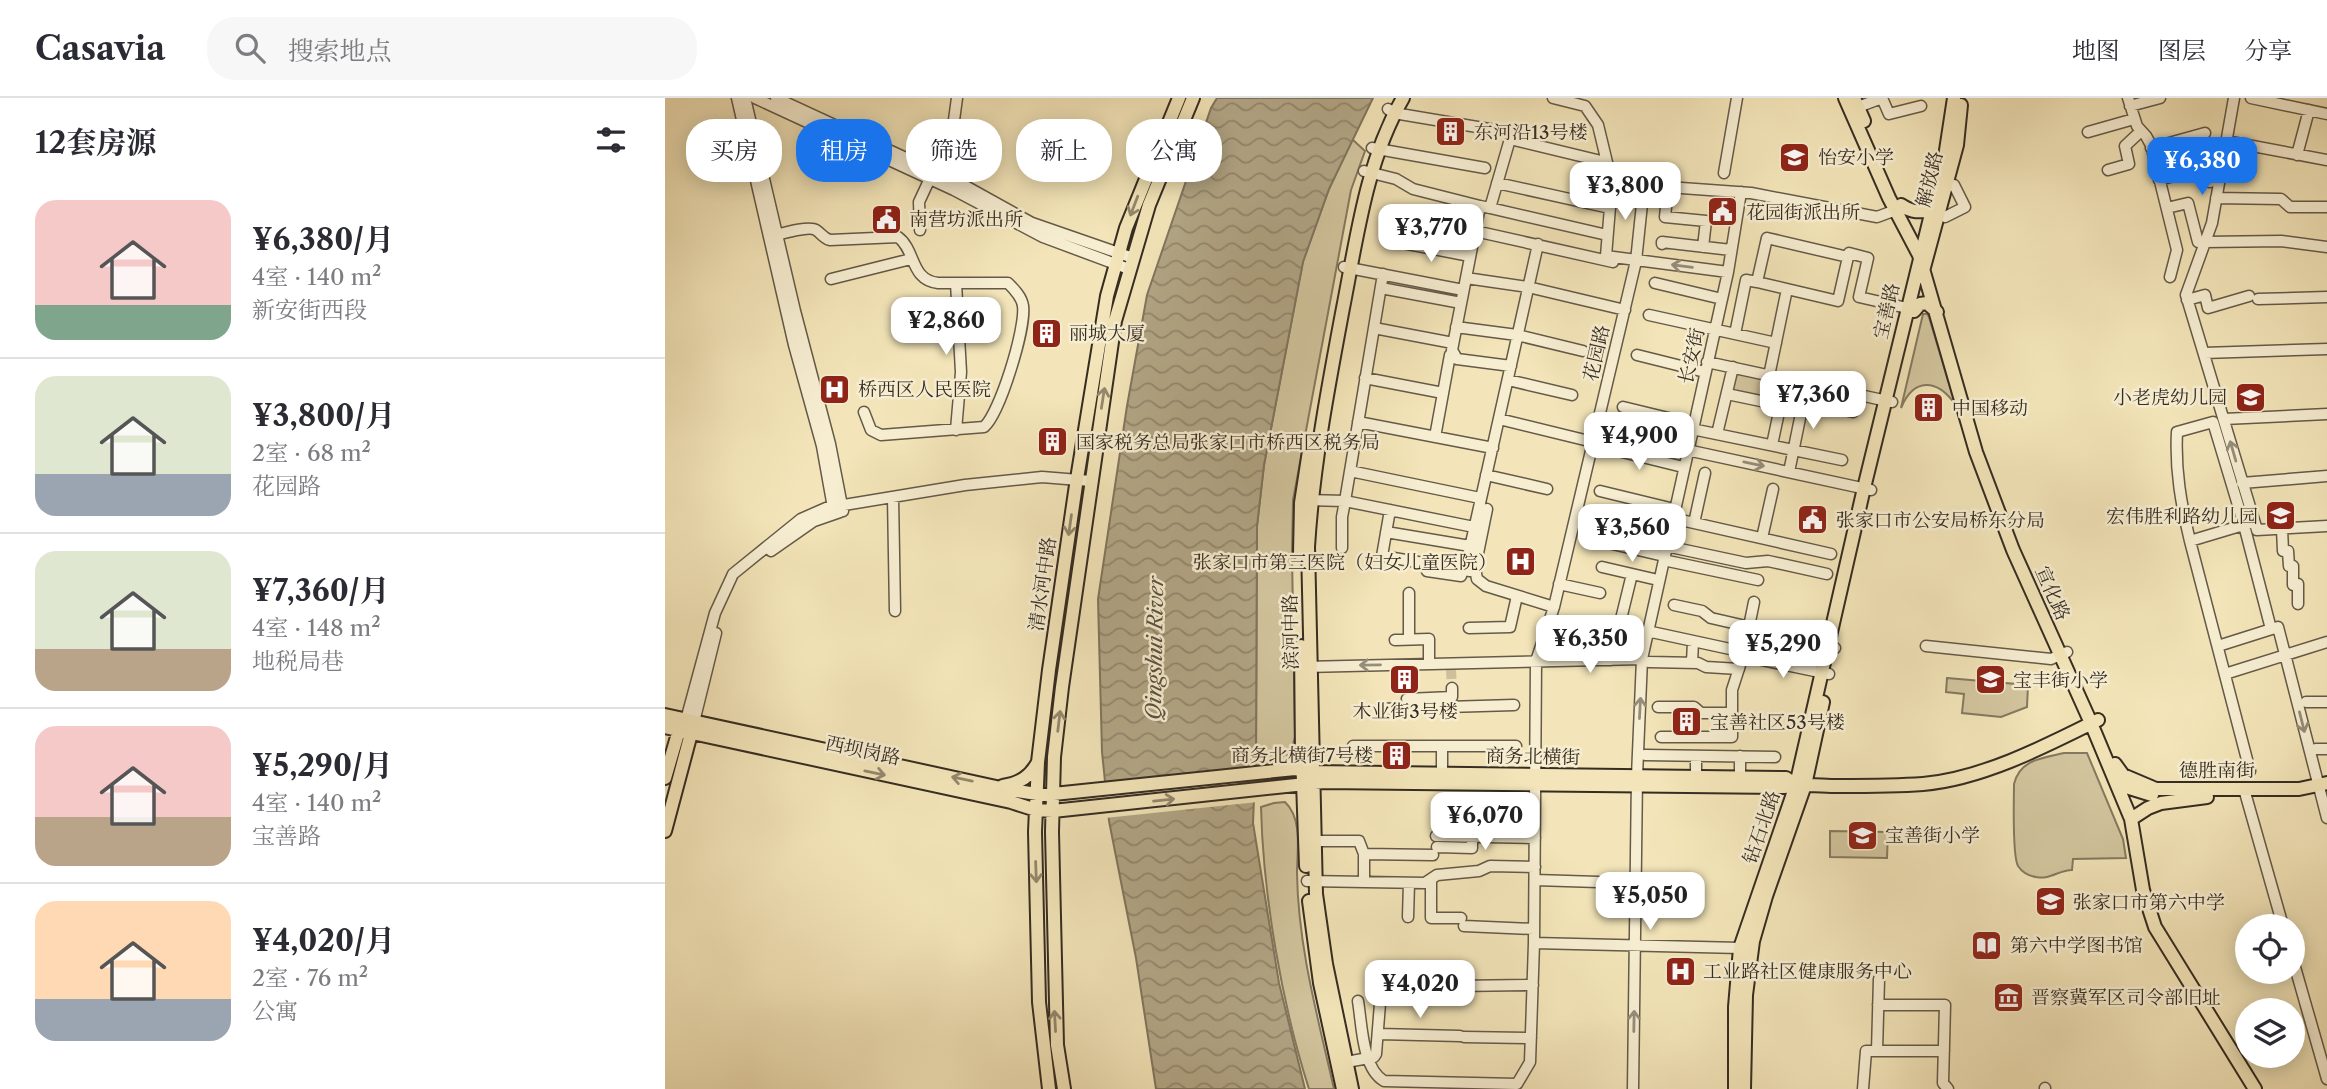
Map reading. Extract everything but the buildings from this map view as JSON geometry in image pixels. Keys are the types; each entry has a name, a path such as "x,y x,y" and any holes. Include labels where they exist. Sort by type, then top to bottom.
{"main road":[{"name":"清水河中路","path":"1064,1089 1056,1045 1052,832 1038,761 1076,482 1107,296 1126,228 1153,156 1179,98"},
{"name":"清水河中路","path":"1049,1089 1039,1002 1035,831 1054,761 1090,484 1115,321 1149,205 1193,98"},
{"name":"滨河中路","path":"1343,1089 1342,1063 1311,881 1305,667 1307,500 1347,268 1368,172 1392,107 1403,98"},
{"name":"宣化路","path":"1845,98 1923,256 1982,450 2019,549 2115,764 2119,783"},
{"name":"解放路","path":"1938,201 1954,98"},
{"name":"解放路","path":"1923,256 1957,145 1962,98"},
{"name":"宣化路","path":"1856,103 1898,207"},
{"path":"1898,207 1920,212 1926,211 1938,201"},
{"name":"宣化路","path":"1923,256 1976,452 2013,550 2064,653"},
{"name":"宝善路","path":"1801,785 1867,489 1923,256"},
{"path":"1910,310 1927,303 1937,312"},
{"name":"西坝岗路","path":"665,715 687,726 1011,802 1045,802"},
{"name":"宣化路","path":"2095,721 2134,818 2149,890 2160,926 2263,1089"},
{"name":"商务北横街","path":"1093,791 1269,772 1308,777 1696,781 1785,787 1924,784 1962,779 2002,764 2095,721"},
{"path":"665,778 687,726"},
{"path":"665,831 687,726"},
{"name":"西坝岗路","path":"665,727 687,726 996,787 1045,802"},
{"path":"996,787 1024,780 1034,770 1038,761"},
{"path":"1054,761 1067,785 1093,791"},
{"name":"德胜南街","path":"2115,764 2123,775 2156,789 2245,793"},
{"name":"商务北横街","path":"1071,809 1270,788 1308,777"},
{"name":"德胜南街","path":"2119,783 2152,795 2200,797"},
{"name":"钻石北路","path":"1735,1089 1735,1007 1740,948 1801,785"},
{"name":"钻石北路","path":"1744,1089 1746,995 1753,941 1801,785"},
{"name":"德胜南街","path":"2134,818 2161,803 2200,797 2323,787"},
{"path":"1045,802 1093,791"},
{"path":"1011,802 1031,818 1035,831"},
{"path":"1045,802 1071,809"},
{"path":"1052,832 1058,818 1071,809"},
{"name":"宣化路","path":"2134,818 2143,890 2155,927 2255,1089"},
{"name":"滨河中路","path":"1342,1063 1352,1089"}],"street":[{"path":"737,98 830,444 838,509"},
{"path":"745,98 773,236"},
{"path":"755,98 906,164"},
{"path":"776,98 906,162"},
{"path":"954,119 957,98"},
{"path":"1553,98 1585,106 1598,125 1612,183 1609,259"},
{"path":"1724,173 1737,98"},
{"path":"1856,103 1882,98 1889,114 1921,106"},
{"path":"2160,98 2129,102 2134,119 2151,148 2177,250 2170,277"},
{"path":"2234,98 2212,223 2201,242 2186,295 2242,483 2271,629"},
{"path":"2251,98 2327,114"},
{"path":"1392,107 1501,131"},
{"path":"2297,155 2308,110"},
{"path":"2088,132 2134,119"},
{"path":"2108,170 2129,164 2125,146 2141,131"},
{"path":"2151,148 2205,133"},
{"path":"1511,366 1461,360 1454,357 1453,348 1475,231 1497,183 1510,139 1601,162"},
{"path":"2226,141 2327,160"},
{"path":"1376,149 1485,168"},
{"path":"2159,180 2207,167 2210,182"},
{"path":"1368,172 1396,179 1413,190 1608,235"},
{"path":"920,230 919,202 933,182"},
{"path":"947,182 1032,223 1131,264"},
{"path":"1497,183 1610,208"},
{"path":"1612,183 1741,192 1877,217 1898,207"},
{"path":"1954,184 1965,207"},
{"name":"花园路","path":"1367,1059 1373,1073 1384,1082 1517,1084 1530,1062 1533,985 1542,945 1534,929 1536,661 1554,607 1598,444 1636,261 1644,185"},
{"path":"1668,187 1665,217 1706,221 1703,247"},
{"name":"长安街","path":"1633,1089 1637,781 1647,631 1728,272 1741,192"},
{"path":"2216,198 2281,199 2290,207 2327,207"},
{"path":"1938,201 1965,207"},
{"path":"2167,208 2188,203 2201,242"},
{"path":"1945,218 1965,207"},
{"path":"773,236 810,228 830,240 898,237 919,274 928,281 1007,283 1021,300 1023,310 1009,373 1000,400 988,423 979,428 881,435 871,430 864,412"},
{"path":"1475,231 1609,259 1728,272"},
{"path":"1757,282 1767,238 1848,257"},
{"path":"2201,242 2281,241 2327,247"},
{"path":"1397,242 1470,256"},
{"path":"1472,574 1470,546 1538,244"},
{"path":"1661,244 1731,250"},
{"path":"1735,334 1747,280 1839,301 1849,253 1868,258 1859,297"},
{"path":"831,279 911,259"},
{"path":"1347,268 1463,290"},
{"path":"1342,548 1342,517 1383,274"},
{"path":"1466,278 1528,287 1625,310"},
{"path":"956,283 961,372 956,430"},
{"path":"1655,283 1722,299"},
{"path":"1381,288 1461,303"},
{"path":"1769,376 1787,289"},
{"path":"1840,292 1910,310"},
{"path":"2187,300 2204,295 2209,308 2254,297 2327,297"},
{"path":"1649,315 1776,344"},
{"path":"1456,327 1517,335 1583,351"},
{"path":"1374,328 1453,348"},
{"path":"1435,437 1453,348"},
{"path":"2204,353 2327,349"},
{"path":"1637,355 1706,367 1733,368 1888,402"},
{"path":"1717,434 1733,368"},
{"path":"1365,378 1443,393"},
{"path":"1772,445 1786,379"},
{"path":"1508,380 1572,395"},
{"path":"1789,472 1807,384"},
{"path":"1727,394 1780,405"},
{"path":"1804,401 1853,412"},
{"path":"1623,407 1717,434 1842,460"},
{"path":"2224,419 2327,414"},
{"path":"1499,419 1683,467"},
{"path":"1358,422 1493,448"},
{"path":"2251,771 2190,541 2179,490 2177,432 2213,422 2252,526"},
{"path":"1687,450 1867,489"},
{"path":"1350,471 1480,498"},
{"path":"1694,523 1705,473"},
{"path":"1486,475 1547,489"},
{"path":"2242,483 2327,476"},
{"path":"687,726 729,593 738,579 765,556 814,521 838,509 965,485 1042,477 1090,484"},
{"path":"1762,538 1773,489"},
{"path":"1599,491 1673,513 1694,523 1831,554"},
{"path":"894,500 895,611"},
{"path":"1307,500 1345,501 1474,527"},
{"path":"1472,574 1487,509"},
{"path":"1390,510 1382,556 1472,574 1486,586 1554,607"},
{"path":"1591,521 1707,569 1758,580"},
{"path":"2190,541 2252,526 2282,529 2327,526"},
{"path":"2282,529 2283,551 2288,551 2289,566 2293,566 2293,585 2298,584 2298,604"},
{"path":"1386,532 1470,546"},
{"path":"1608,543 1746,563 1768,561 1827,574"},
{"path":"1707,569 1710,556"},
{"path":"1602,567 1658,580"},
{"path":"1427,571 1472,574"},
{"path":"1611,660 1632,574"},
{"path":"1559,584 1600,593"},
{"path":"1409,593 1409,639"},
{"path":"1469,628 1510,627 1517,596"},
{"path":"1661,737 1732,737 1732,690 1754,602"},
{"path":"1674,605 1702,611 1711,618 1749,629 1831,648"},
{"path":"2218,646 2279,627 2290,657 2323,787 2327,817"},
{"path":"1647,631 1825,674"},
{"path":"1395,640 1429,639 1429,664"},
{"path":"1692,663 1693,641"},
{"path":"2290,657 2327,642"},
{"path":"1926,646 2051,659 2064,653"},
{"path":"2225,674 2327,648"},
{"path":"1305,667 1429,664 1450,666 1611,660 1698,663 1706,667 1739,669"},
{"path":"1380,709 1452,697"},
{"path":"1407,699 1452,697 1514,705"},
{"path":"2306,702 2327,702"},
{"path":"1658,707 1694,707 1701,713 1732,713"},
{"path":"1690,737 1696,781"},
{"path":"1353,746 1516,746"},
{"path":"1442,746 1442,778"},
{"path":"1645,755 1775,757"},
{"path":"1740,756 1740,782"},
{"path":"2245,793 2280,914"},
{"path":"1459,817 1497,817 1497,837"},
{"path":"1436,836 1535,838"},
{"path":"1364,854 1472,848 1472,837"},
{"path":"1310,841 1359,841 1364,854 1364,882"},
{"path":"1311,881 1425,883 1437,875 1479,871 1490,866 1535,867"},
{"path":"1431,879 1431,918 1534,929"},
{"path":"1535,880 1598,882"},
{"path":"1352,887 1395,888 1395,883"},
{"path":"1408,917 1409,883"},
{"path":"1542,945 1740,948"},
{"path":"1877,1051 1879,979"},
{"path":"2300,984 2327,1079"},
{"path":"1342,1063 1367,1059 1376,1054 1381,991 1458,985 1533,985"},
{"path":"1358,1001 1367,1059"},
{"path":"1878,1005 1945,1005 1944,1083 1948,1089"},
{"path":"1379,1034 1531,1038"},
{"path":"1863,1089 1866,1051 1944,1051"}],"shaded area":[{"path":"1352,139 1365,151 1351,190 1293,500 1295,737 1290,753 1282,761 1256,766 1257,526 1264,465 1303,261 1329,189"},
{"path":"1923,314 1929,317 1955,404 1941,390 1926,385 1912,391 1901,408"},
{"path":"1735,370 1782,381 1777,403 1730,392"},
{"path":"1947,678 2028,685 2027,707 2001,717 1962,713 1964,694 1946,692"},
{"path":"2064,753 2087,753 2123,839 2126,858 2073,859 2072,870 2041,878 2026,873 2016,860 2014,784 2021,769 2033,761"},
{"path":"1285,802 1291,809 1297,826 1301,928 1334,1089 1309,1089 1282,986 1270,913 1261,807"},
{"path":"1830,831 1888,832 1887,858 1830,857"}],"water":[{"name":"Qingshui River","path":"1217,98 1373,98 1329,189 1303,262 1264,465 1257,526 1253,823 1279,983 1305,1089 1156,1089 1136,958 1109,821 1102,752 1098,599 1127,406 1147,295 1186,182 1222,182 1222,119 1207,119"}],"pier":[{"path":"1259,766 1258,802 1105,818 1102,782"}],"tunnel":[{"path":"1451,669 1452,688"}],"place":[{"name":"东河沿13号楼","path":"1451,132"},
{"name":"怡安小学","path":"1795,157"},
{"name":"花园街派出所","path":"1723,212"},
{"name":"南营坊派出所","path":"886,219"},
{"name":"丽城大厦","path":"1046,333"},
{"name":"桥西区人民医院","path":"835,389"},
{"name":"小老虎幼儿园","path":"2250,397"},
{"name":"中国移动","path":"1929,408"},
{"name":"国家税务总局张家口市桥西区税务局","path":"1053,442"},
{"name":"宏伟胜利路幼儿园","path":"2281,516"},
{"name":"张家口市公安局桥东分局","path":"1813,520"},
{"name":"张家口市第三医院（妇女儿童医院）","path":"1520,562"},
{"name":"木业街3号楼","path":"1405,680"},
{"name":"宝丰街小学","path":"1990,680"},
{"name":"宝善社区53号楼","path":"1687,722"},
{"name":"商务北横街7号楼","path":"1396,755"},
{"name":"宝善街小学","path":"1862,835"},
{"name":"张家口市第六中学","path":"2050,902"},
{"name":"第六中学图书馆","path":"1987,945"},
{"name":"工业路社区健康服务中心","path":"1680,971"},
{"name":"晋察冀军区司令部旧址","path":"2008,997"}]}
